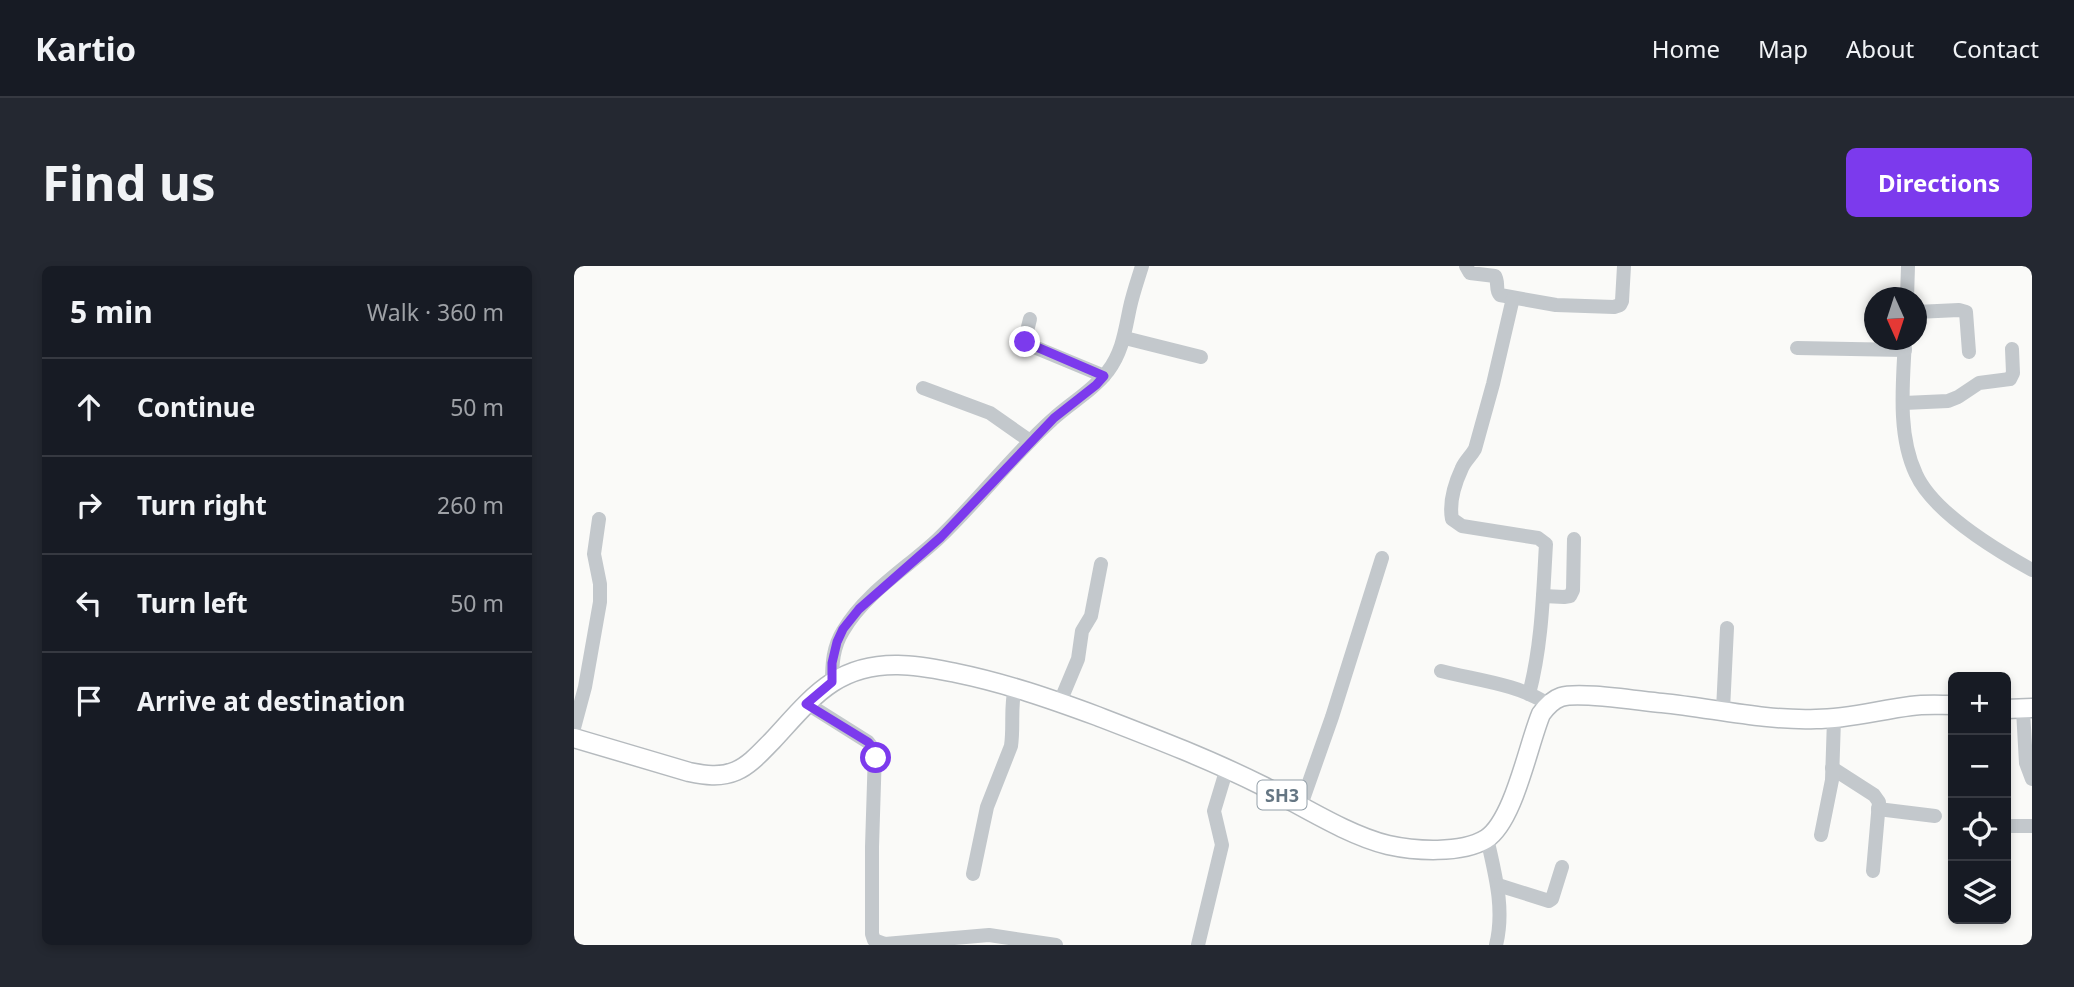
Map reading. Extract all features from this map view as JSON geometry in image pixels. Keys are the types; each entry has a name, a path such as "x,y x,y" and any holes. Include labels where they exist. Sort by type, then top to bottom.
{"main road":[{"name":"SH3","path":"574,738 689,772 722,775 735,772 749,764 806,704 832,682 853,671 899,665 936,669 1015,687 1179,747 1367,838 1404,848 1446,849 1463,847 1487,838"},
{"path":"1487,838 1497,828 1506,812 1541,714 1548,704 1560,697 1574,695 1780,718 1833,719 1915,706 1948,705"}],"street":[{"path":"832,682 832,663 837,642 843,629 859,609 941,537 1030,441 1104,376 1125,338 1130,306 1142,266"},
{"path":"1466,266 1470,273 1495,276 1498,293 1513,298 1556,305 1615,307 1622,301 1624,266"},
{"path":"1908,287 1909,266"},
{"path":"1513,298 1475,449 1463,465 1451,514 1454,522 1462,526 1538,538 1546,544 1537,667 1530,694"},
{"path":"1927,311 1966,312 1969,352"},
{"path":"1030,319 1025,340 1027,344 1104,376"},
{"path":"1125,338 1201,357"},
{"path":"1797,348 1864,346"},
{"path":"1904,403 1948,401 1979,383 2010,379 2013,373 2012,349"},
{"path":"1905,350 1904,424 1909,455 1916,475 1927,492 1976,535 2032,570"},
{"path":"923,388 990,413 1030,441"},
{"path":"574,728 585,687 599,610 601,592 594,554 599,519"},
{"path":"1543,596 1570,596 1573,590 1574,539"},
{"path":"1301,804 1332,717 1382,558"},
{"path":"1060,702 1078,659 1082,631 1091,616 1101,564"},
{"path":"1723,710 1727,628"},
{"path":"1441,671 1530,694 1548,704"},
{"path":"973,874 987,807 1011,746 1011,704 1015,687"},
{"path":"806,704 868,742 876,751 872,847 874,940 885,944 989,935 1056,945"},
{"path":"2020,709 2026,762 2032,779"},
{"path":"1821,835 1830,795 1833,719"},
{"path":"1199,945 1222,845 1214,811 1227,768"},
{"path":"1832,768 1874,795 1879,802 1873,871"},
{"path":"1878,809 1935,816"},
{"path":"2011,826 2032,826"},
{"path":"1487,838 1498,885 1500,920 1496,945"},
{"path":"1498,885 1549,901 1562,867"}],"route":[{"path":"876,758 876,751 868,742 806,704 832,682 834,652 843,629 876,593 941,537 1030,441 1104,376 1025,342"}]}
